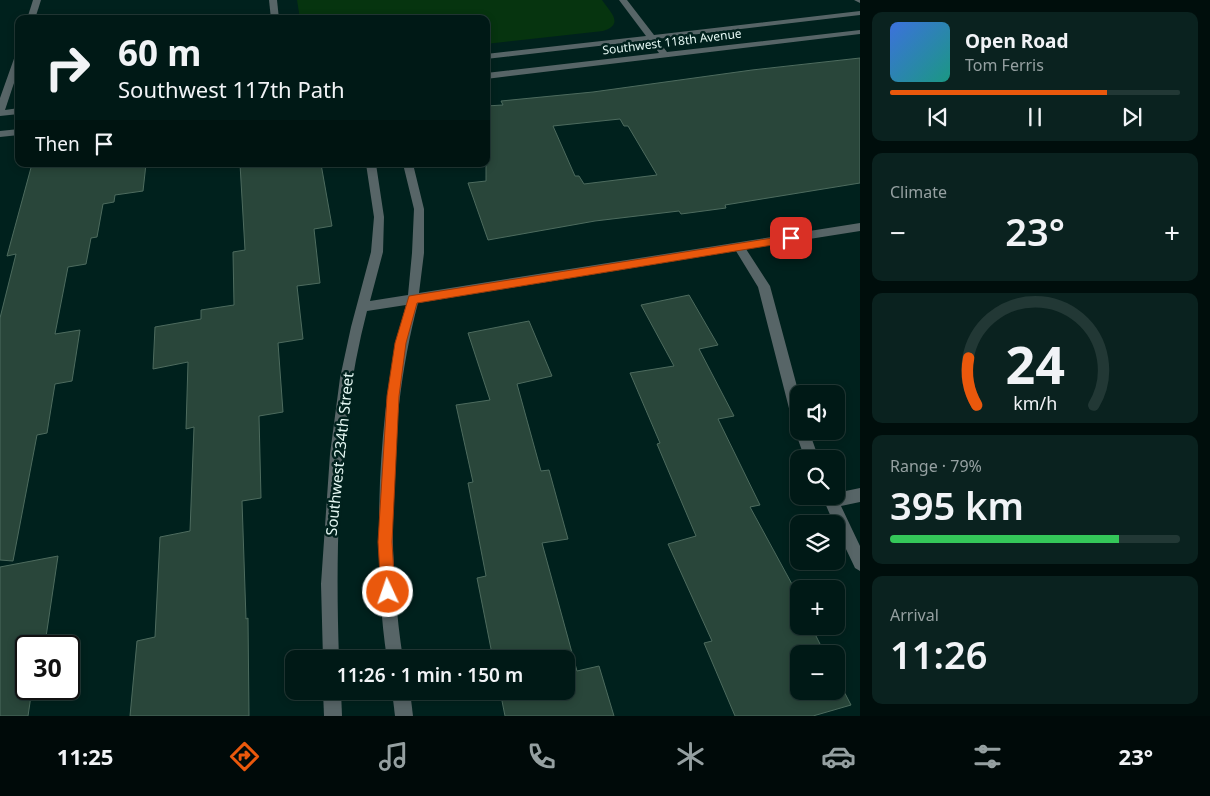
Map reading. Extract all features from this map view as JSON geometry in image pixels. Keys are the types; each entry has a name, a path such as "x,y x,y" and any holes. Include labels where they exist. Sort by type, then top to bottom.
{"street":[{"path":"32,15 37,0"},
{"path":"273,0 275,15"},
{"path":"623,0 665,55"},
{"name":"Southwest 118th Avenue","path":"490,57 860,13"},
{"name":"Southwest 118th Avenue","path":"490,76 860,32"},
{"path":"15,67 0,112 15,111"},
{"path":"0,134 15,132"},
{"name":"Southwest 234th Street","path":"331,650 329,584 337,454 346,378 377,252 378,217 371,167"},
{"path":"394,650 390,626 385,542 393,396 401,343 413,299 418,253 419,209 409,167"},
{"path":"362,307 860,227"},
{"path":"739,247 764,286 790,386"},
{"path":"845,497 860,495"},
{"path":"833,505 860,563"},
{"path":"332,700 333,716"},
{"path":"401,700 404,716"}],"green space":[{"path":"297,0 602,0 612,13 614,21 610,28 603,31 490,44 490,15 299,15"}],"building":[{"path":"860,58 860,183 725,205 726,208 681,214 679,211 595,221 488,240 468,183 486,181 486,167 490,167 490,106 503,105 501,101 593,92 752,70","holes":["620,119 624,126 628,126 657,175 584,184 579,176 575,176 553,126"]},
{"path":"31,167 146,167 143,191 115,195 114,202 103,204 97,237 91,238 86,264 68,267 55,334 80,330 72,381 55,384 47,433 37,435 13,561 0,560 0,318 16,254 7,256"},
{"path":"240,167 322,167 332,226 314,229 320,283 297,286 303,339 278,343 283,412 259,416 261,498 242,501 246,619 248,618 249,716 130,716 137,641 155,637 160,537 190,531 194,427 186,429 188,362 153,369 155,327 201,319 201,310 234,305 233,252 245,250"},
{"path":"689,295 718,345 699,349 734,416 718,419 760,505 750,507 790,580 790,635 816,635 820,645 790,645 790,700 845,700 845,693 851,705 813,716 735,716 704,643 712,641 668,544 696,536 657,444 660,443 630,373 674,366 641,305"},
{"path":"529,321 552,376 517,384 541,471 549,470 568,539 542,543 571,650 491,650 477,578 486,576 468,483 473,482 456,405 490,400 468,333"},
{"path":"58,556 46,635 15,635 15,700 30,700 28,716 0,716 0,567"},
{"path":"575,664 577,671 599,666 614,716 505,716 502,700 575,700"}],"route":[{"path":"388,592 385,542 393,396 401,343 413,299 791,238"}]}
